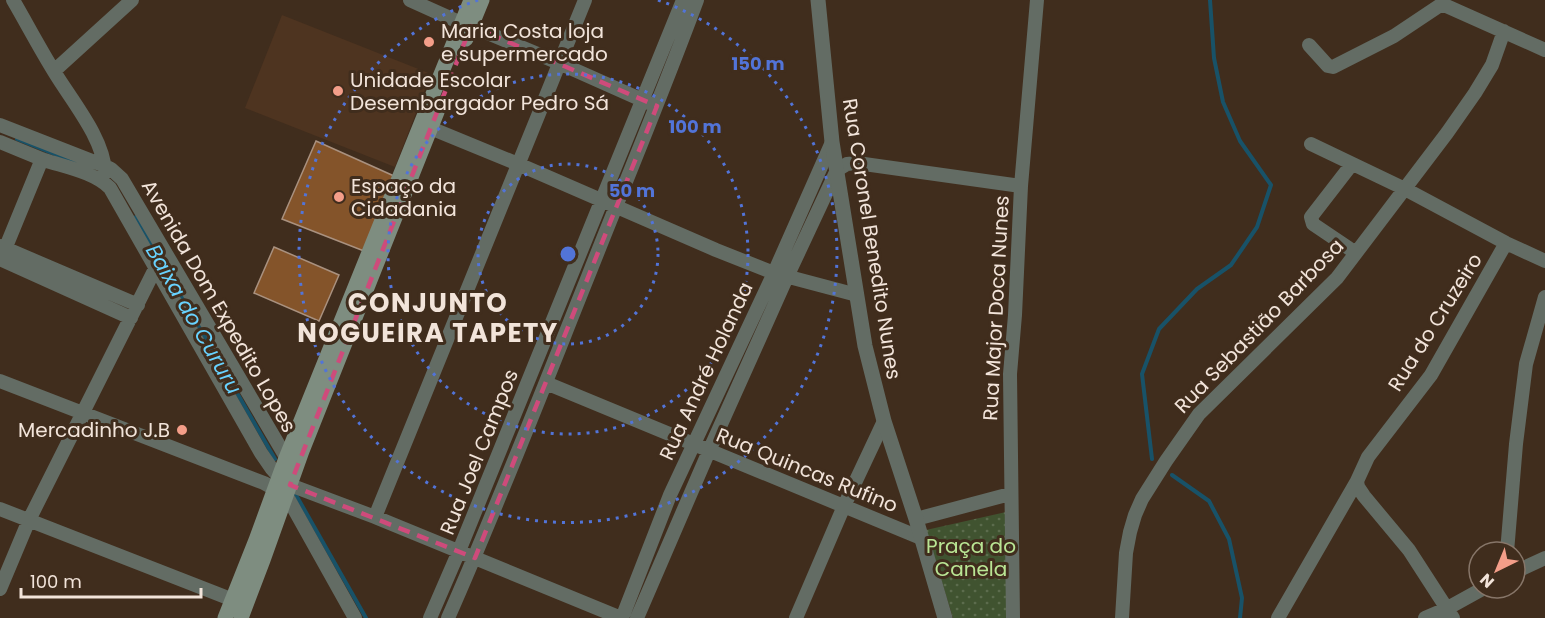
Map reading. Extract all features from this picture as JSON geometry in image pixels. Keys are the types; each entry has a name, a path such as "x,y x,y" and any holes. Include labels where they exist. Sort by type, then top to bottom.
{"main road":[{"path":"225,618 240,608 285,479 466,25 471,0"},
{"path":"466,25 483,0"}],"street":[{"name":"Avenida Dom Expedito Lopes","path":"13,0 97,141 105,166 105,183 261,453 272,469 285,479"},
{"path":"54,71 132,0"},
{"path":"410,0 657,106"},
{"path":"375,517 585,0"},
{"name":"Rua Joel Campos","path":"430,618 603,201 683,0"},
{"name":"Rua Joel Campos","path":"448,618 546,383 697,0"},
{"name":"Rua Coronel Benedito Nunes","path":"818,0 832,142 865,346 884,421 945,618"},
{"name":"Rua Major Doca Nunes","path":"1013,618 1010,374 1021,186 1037,0"},
{"path":"1309,45 1329,66 1333,67 1394,36 1443,2 1545,50"},
{"name":"Rua Sebastião Barbosa","path":"1122,618 1126,553 1130,532 1142,499 1166,461 1198,414 1337,278 1447,133 1486,76 1504,31"},
{"path":"0,125 105,166"},
{"path":"425,127 780,275 857,294"},
{"path":"0,142 105,183"},
{"name":"Rua André Holanda","path":"638,618 709,451 832,142"},
{"path":"1311,144 1545,261"},
{"path":"42,159 1,255 134,312"},
{"path":"837,170 847,164 857,163 1021,186"},
{"path":"1352,164 1311,217 1313,224 1356,253"},
{"name":"Avenida Dom Expedito Lopes","path":"105,166 122,179 285,479 355,618"},
{"name":"Rua André Holanda","path":"621,618 693,444 837,170"},
{"name":"Rua do Cruzeiro","path":"1278,618 1357,481 1368,457 1431,375 1506,243"},
{"path":"0,589 29,520 155,269"},
{"path":"1508,540 1516,444 1526,364 1545,297"},
{"path":"0,381 83,413 285,479 621,618"},
{"name":"Rua Quincas Rufino","path":"546,383 921,538"},
{"path":"796,618 844,506 884,421"},
{"path":"1357,481 1364,496 1409,550 1450,613"},
{"path":"916,519 1010,494"},
{"path":"0,509 240,608"},
{"path":"1527,566 1545,558"},
{"path":"1425,618 1450,613 1468,600"}],"highlighted area":[{"path":"471,26 657,106 475,558 290,485"}],"shaded area":[{"name":"Unidade Escolar Desembargador Pedro Sá","path":"282,15 431,74 395,167 245,108"}],"green space":[{"name":"Praça do Canela","path":"1006,512 1009,618 953,618 926,530"}],"building":[{"name":"Espaço da Cidadania","path":"316,141 394,176 364,251 282,219"},
{"path":"274,247 339,275 319,321 254,293"}],"waterway":[{"path":"1152,459 1142,374 1159,329 1197,289 1231,265 1257,227 1271,185 1240,141 1223,102 1214,58 1210,0"},
{"name":"Baixa do Cururu","path":"17,139 77,163"},
{"name":"Baixa do Cururu","path":"136,217 275,459"},
{"path":"1172,475 1209,501 1229,539 1242,598 1240,618"},
{"name":"Baixa do Cururu","path":"296,495 366,618"}],"place":[{"name":"Maria Costa loja e supermercado","path":"429,42"},
{"name":"Unidade Escolar Desembargador Pedro Sá","path":"338,91"},
{"name":"Espaço da Cidadania","path":"339,197"},
{"name":"Mercadinho J.B","path":"182,430"}],"district":[{"name":"CONJUNTO NOGUEIRA TAPETY","path":"428,318"}]}
